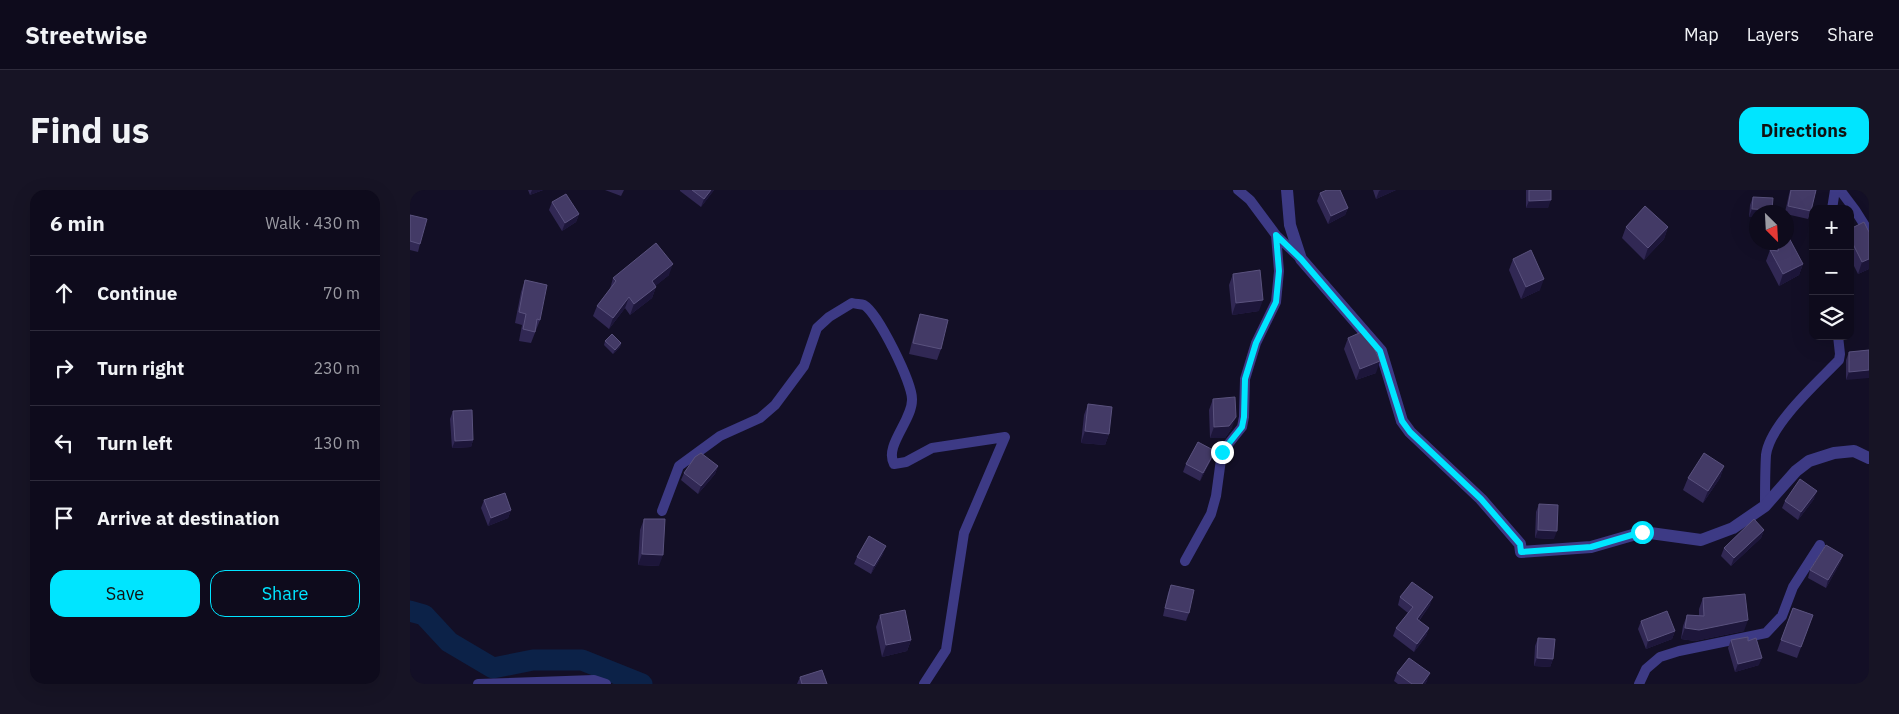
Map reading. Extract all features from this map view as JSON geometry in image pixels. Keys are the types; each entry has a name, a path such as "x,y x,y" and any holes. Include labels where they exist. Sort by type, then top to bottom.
{"street":[{"path":"1238,190 1250,200 1276,235 1301,259 1380,351 1402,421 1410,432 1481,499 1520,544 1521,552 1591,547 1642,532 1701,540 1733,528 1764,506 1796,471 1809,461 1834,453 1854,451 1869,458"},
{"path":"1287,190 1290,225 1301,259"},
{"path":"1833,205 1835,190"},
{"path":"1840,190 1869,232"},
{"path":"1185,562 1211,514 1216,496 1222,452 1242,427 1245,379 1256,343 1276,302 1279,271 1276,235"},
{"path":"662,511 679,466 720,436 760,418 774,405 804,366 818,328 829,317 852,303 864,306 880,324 903,370 913,399 908,419 891,450 894,464 906,462 932,448 1004,437 964,533 946,650 924,684"},
{"path":"1764,506 1766,454 1772,437 1790,411 1839,360 1838,340"},
{"path":"1639,684 1646,669 1660,657 1679,650 1766,633 1782,616 1793,587 1820,545"},
{"path":"478,684 594,680 606,684"}],"building":[{"path":"692,190 711,190 704,199"},
{"path":"1327,190 1340,190 1348,208 1331,216 1320,193"},
{"path":"1529,190 1551,190 1551,200 1529,201"},
{"path":"1791,190 1816,190 1812,205 1809,205 1809,211 1794,207 1794,205 1788,205"},
{"path":"566,194 579,214 565,223 552,202"},
{"path":"1753,197 1773,198 1772,205 1752,205"},
{"path":"1645,206 1668,227 1648,248 1626,227"},
{"path":"410,215 427,219 420,244 410,241"},
{"path":"1864,222 1869,232 1869,259 1862,262 1854,246 1854,227"},
{"path":"656,243 673,264 652,281 656,287 634,304 629,297 613,318 597,306 616,281 613,278"},
{"path":"1794,247 1803,264 1783,274 1770,250 1794,250"},
{"path":"1531,250 1544,279 1526,287 1513,259"},
{"path":"1260,270 1263,300 1236,303 1233,274"},
{"path":"525,280 547,285 540,320 537,319 535,332 523,329 526,314 519,312"},
{"path":"920,314 948,320 941,349 913,343"},
{"path":"1366,330 1380,361 1360,369 1348,338"},
{"path":"612,334 621,343 615,350 605,341"},
{"path":"1869,350 1869,370 1849,372 1849,352"},
{"path":"1235,397 1236,417 1229,426 1214,427 1213,399"},
{"path":"1088,404 1112,407 1109,434 1085,431"},
{"path":"472,410 473,440 455,441 453,411"},
{"path":"1198,442 1215,451 1203,473 1186,464"},
{"path":"701,453 718,466 701,486 684,473 695,457"},
{"path":"1704,453 1724,466 1708,491 1688,478"},
{"path":"1800,479 1817,491 1801,512 1785,501"},
{"path":"505,493 511,510 491,518 484,500"},
{"path":"1539,504 1558,505 1557,531 1538,530"},
{"path":"644,519 665,519 663,555 642,554"},
{"path":"1754,519 1764,530 1734,558 1724,548"},
{"path":"869,536 886,546 874,566 857,557"},
{"path":"1826,545 1843,555 1828,580 1810,570"},
{"path":"1412,582 1433,597 1417,619 1429,628 1417,644 1396,628 1413,607 1400,597"},
{"path":"1171,585 1194,590 1189,613 1165,608"},
{"path":"1745,594 1748,620 1699,630 1685,628 1687,615 1704,616 1703,598"},
{"path":"1793,608 1813,615 1801,647 1781,640"},
{"path":"905,610 911,640 886,645 880,615"},
{"path":"1667,611 1675,631 1648,641 1641,621"},
{"path":"1748,637 1748,641 1756,638 1762,658 1738,664 1731,640"},
{"path":"1538,638 1555,639 1553,659 1537,658"},
{"path":"1409,658 1430,673 1422,684 1412,684 1397,673"},
{"path":"822,670 827,684 802,684 800,677"}],"waterway":[{"path":"410,611 424,615 449,642 493,668 533,660 582,660 642,684"}],"route":[{"path":"1222,452 1242,427 1245,379 1256,343 1276,302 1279,271 1276,235 1301,259 1380,351 1402,421 1410,432 1481,499 1520,544 1521,552 1591,547 1642,532"}]}
